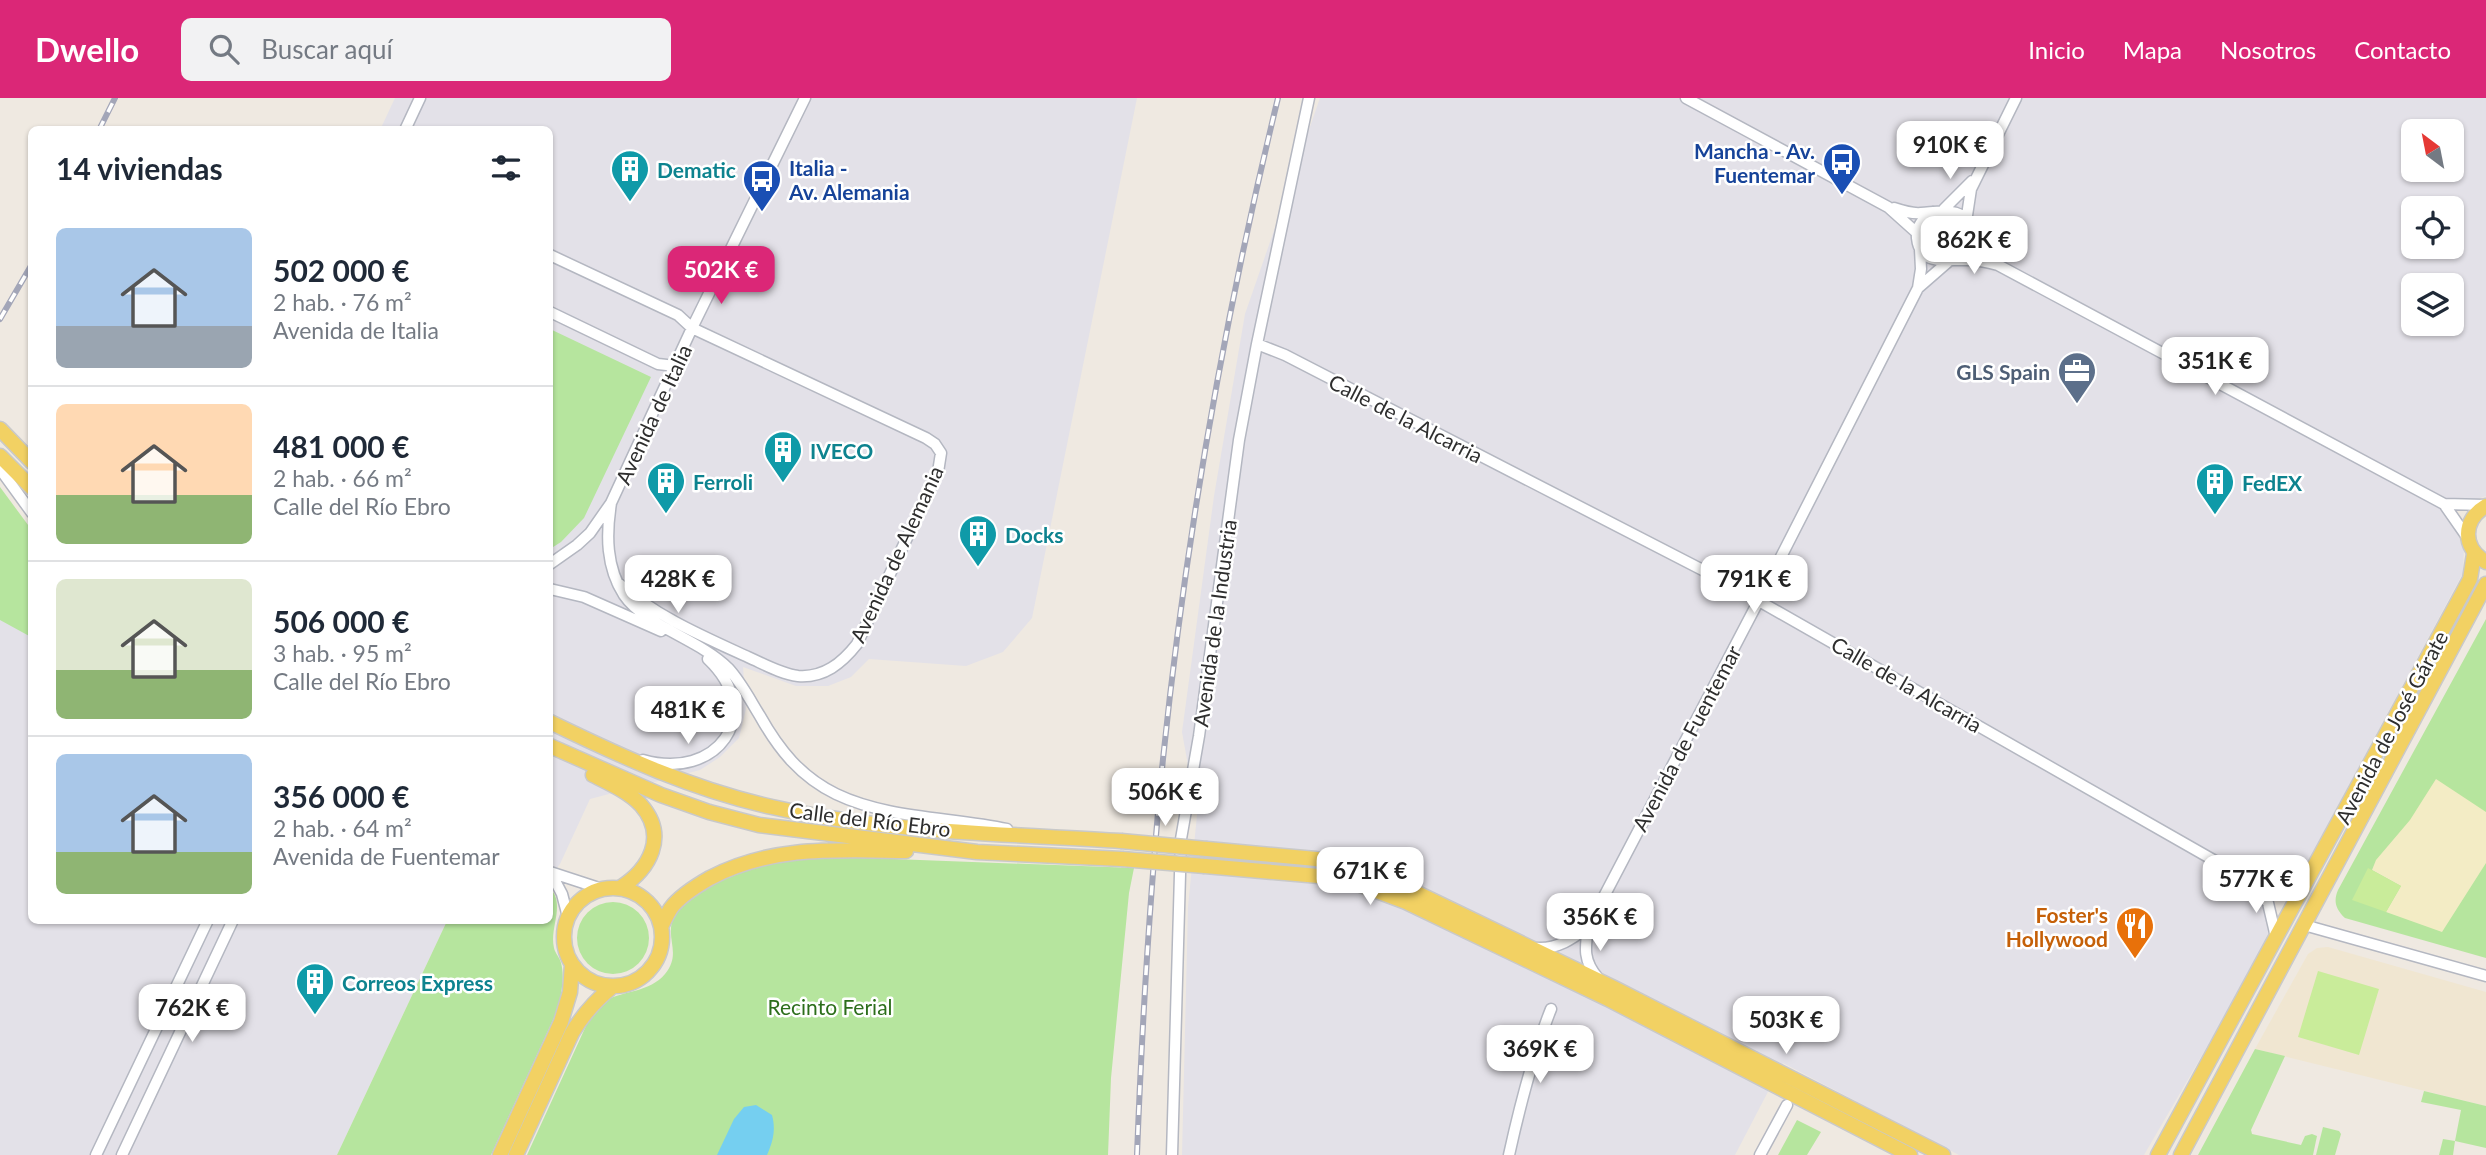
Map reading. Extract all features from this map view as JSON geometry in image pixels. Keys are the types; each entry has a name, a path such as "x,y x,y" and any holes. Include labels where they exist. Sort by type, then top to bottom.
{"main road":[{"path":"0,429 28,459"},
{"path":"0,456 28,484"},
{"path":"2480,558 2467,537 2472,518 2486,505"},
{"name":"Avenida de José Gárate","path":"2158,1155 2480,558"},
{"name":"Avenida de José Gárate","path":"2180,1155 2486,584"},
{"name":"Calle del Río Ebro","path":"553,723 673,779 772,807 902,826 1121,841 1316,859 1366,871 1388,879 1602,982 1943,1155"},
{"name":"Calle del Río Ebro","path":"553,749 660,795 759,825 977,852 1122,859 1342,878 1406,902 1608,999 1910,1155"},
{"path":"553,750 620,789 639,803 649,818 654,836 651,857 636,877 620,888"},
{"path":"661,927 672,907 705,881 724,871 772,855 808,850 977,852"},
{"path":"516,1155 572,1033 589,1008 613,986 630,982 645,974 656,960 661,944 661,927 656,913 647,901 620,888 602,889 582,900 568,917 564,933 572,964 590,979 613,986"},
{"path":"500,1155 567,1007 572,964"},
{"path":"2147,1155 2193,1074 2205,1065"}],"street":[{"path":"407,126 420,98"},
{"name":"Avenida de Italia","path":"611,503 692,328 805,98"},
{"name":"Avenida de la Industria","path":"1172,1155 1181,839 1199,736 1239,440 1309,98"},
{"path":"1686,98 1888,207 1912,213 1939,210 1957,213 1966,222"},
{"path":"1998,265 1970,235 1966,222 1971,189 2016,98"},
{"path":"1918,239 1922,220 1939,210 1978,173"},
{"path":"1888,207 1918,239 1931,259 1980,261 1998,265 2444,504 2486,505"},
{"path":"1951,261 1965,251 1970,235"},
{"name":"Avenida de Fuentemar","path":"1532,948 1548,949 1558,946 1573,939 1588,927 1918,288 1921,269 1918,239"},
{"name":"Avenida de Alemania","path":"553,259 678,316 692,328 926,438 935,444 941,453 938,472 857,644 846,658 832,669 813,675 785,674 681,626 632,596 617,582"},
{"name":"Avenida de Fuentemar","path":"1918,288 1951,261"},
{"path":"553,313 659,364 675,366"},
{"name":"Calle de la Alcarria","path":"1257,344 1285,355 1759,600 2252,881 2268,903 2276,940"},
{"path":"0,469 28,508"},
{"path":"553,562 577,545 611,503"},
{"path":"611,503 607,531 608,552 617,582 635,607 696,643 729,669 780,748 798,770 838,795 867,805 1034,835"},
{"path":"2444,504 2467,537"},
{"path":"553,590 584,597 692,647 722,673 731,694 733,721 727,737 703,758 673,765 652,763 596,744"},
{"path":"2252,881 2284,881 2317,864"},
{"path":"553,874 602,889"},
{"path":"553,878 562,894 568,917"},
{"path":"96,1155 206,924"},
{"path":"122,1155 231,924"},
{"path":"2304,925 2486,976"},
{"name":"Avenida de Fuentemar","path":"1588,927 1586,959 1602,982"},
{"path":"1508,1155 1535,1047 1551,1009"},
{"path":"1760,1155 1787,1105"}],"shaded area":[{"path":"395,98 1137,98 1032,618 1003,652 966,666 869,659 851,677 828,686 796,686 743,667 746,709 739,738 720,757 700,770 590,799 560,864 553,872 553,126 382,126"},
{"path":"1320,98 2486,98 2486,496 2472,501 2460,501 2451,517 2464,546 2463,573 2307,863 2289,875 2273,878 2256,876 2250,887 2268,914 2269,930 2265,947 2144,1155 1959,1155 1783,1063 1735,1155 1182,1155 1188,907 1197,815 1182,732 1214,496 1245,314"},
{"path":"28,558 28,924 446,924 337,1155 0,1155 0,580"},
{"path":"2328,947 2486,992 2486,1106 2255,1049 2308,954 2317,948"}],"green space":[{"path":"553,330 651,377 584,518 553,547"},
{"path":"0,487 28,525 28,635 0,620"},
{"path":"2486,619 2486,958 2345,918 2338,908 2336,894"},
{"name":"Recinto Ferial","path":"841,857 1134,868 1129,893 1111,1078 1108,1155 527,1155 591,1015 607,1000 659,980 670,967 673,954 672,922 679,909 710,887 750,870 788,860"},
{"path":"2368,868 2401,886 2386,912 2352,900"},
{"path":"553,892 557,909 553,940 563,974 558,1009 491,1155 337,1155 446,924 553,924"},
{"path":"613,902 633,908 643,918 649,938 643,958 633,968 613,974 593,968 583,958 577,938 583,918 593,908"},
{"path":"2318,971 2379,989 2359,1055 2298,1037"},
{"path":"2255,1049 2285,1056 2251,1130 2252,1134 2301,1145 2305,1136 2312,1134 2317,1136 2313,1155 2198,1155"},
{"path":"2424,1091 2486,1106 2486,1148 2455,1141 2461,1110 2421,1102"},
{"path":"1797,1120 1821,1132 1807,1155 1778,1155"},
{"path":"2323,1127 2341,1134 2335,1155 2316,1155"},
{"path":"2443,1139 2455,1141 2453,1155 2439,1155"}],"sand":[{"path":"2436,779 2486,812 2486,863 2442,932 2386,912 2401,886 2372,870 2376,860 2410,820"}],"water":[{"path":"756,1105 772,1115 773,1135 767,1155 717,1155 734,1119 744,1107"}],"railway":[{"path":"101,126 115,98"},
{"path":"1137,1155 1154,858 1183,592 1224,344 1278,98"},
{"path":"0,319 28,271"}],"place":[{"name":"Mancha - Av. Fuentemar","path":"1842,196"},
{"name":"Dematic","path":"630,203"},
{"name":"Italia - Av. Alemania","path":"762,213"},
{"name":"GLS Spain","path":"2077,405"},
{"name":"IVECO","path":"783,484"},
{"name":"Ferroli","path":"666,515"},
{"name":"FedEX","path":"2215,516"},
{"name":"Docks","path":"978,568"},
{"name":"Foster's Hollywood","path":"2135,960"},
{"name":"Correos Express","path":"315,1016"}]}
